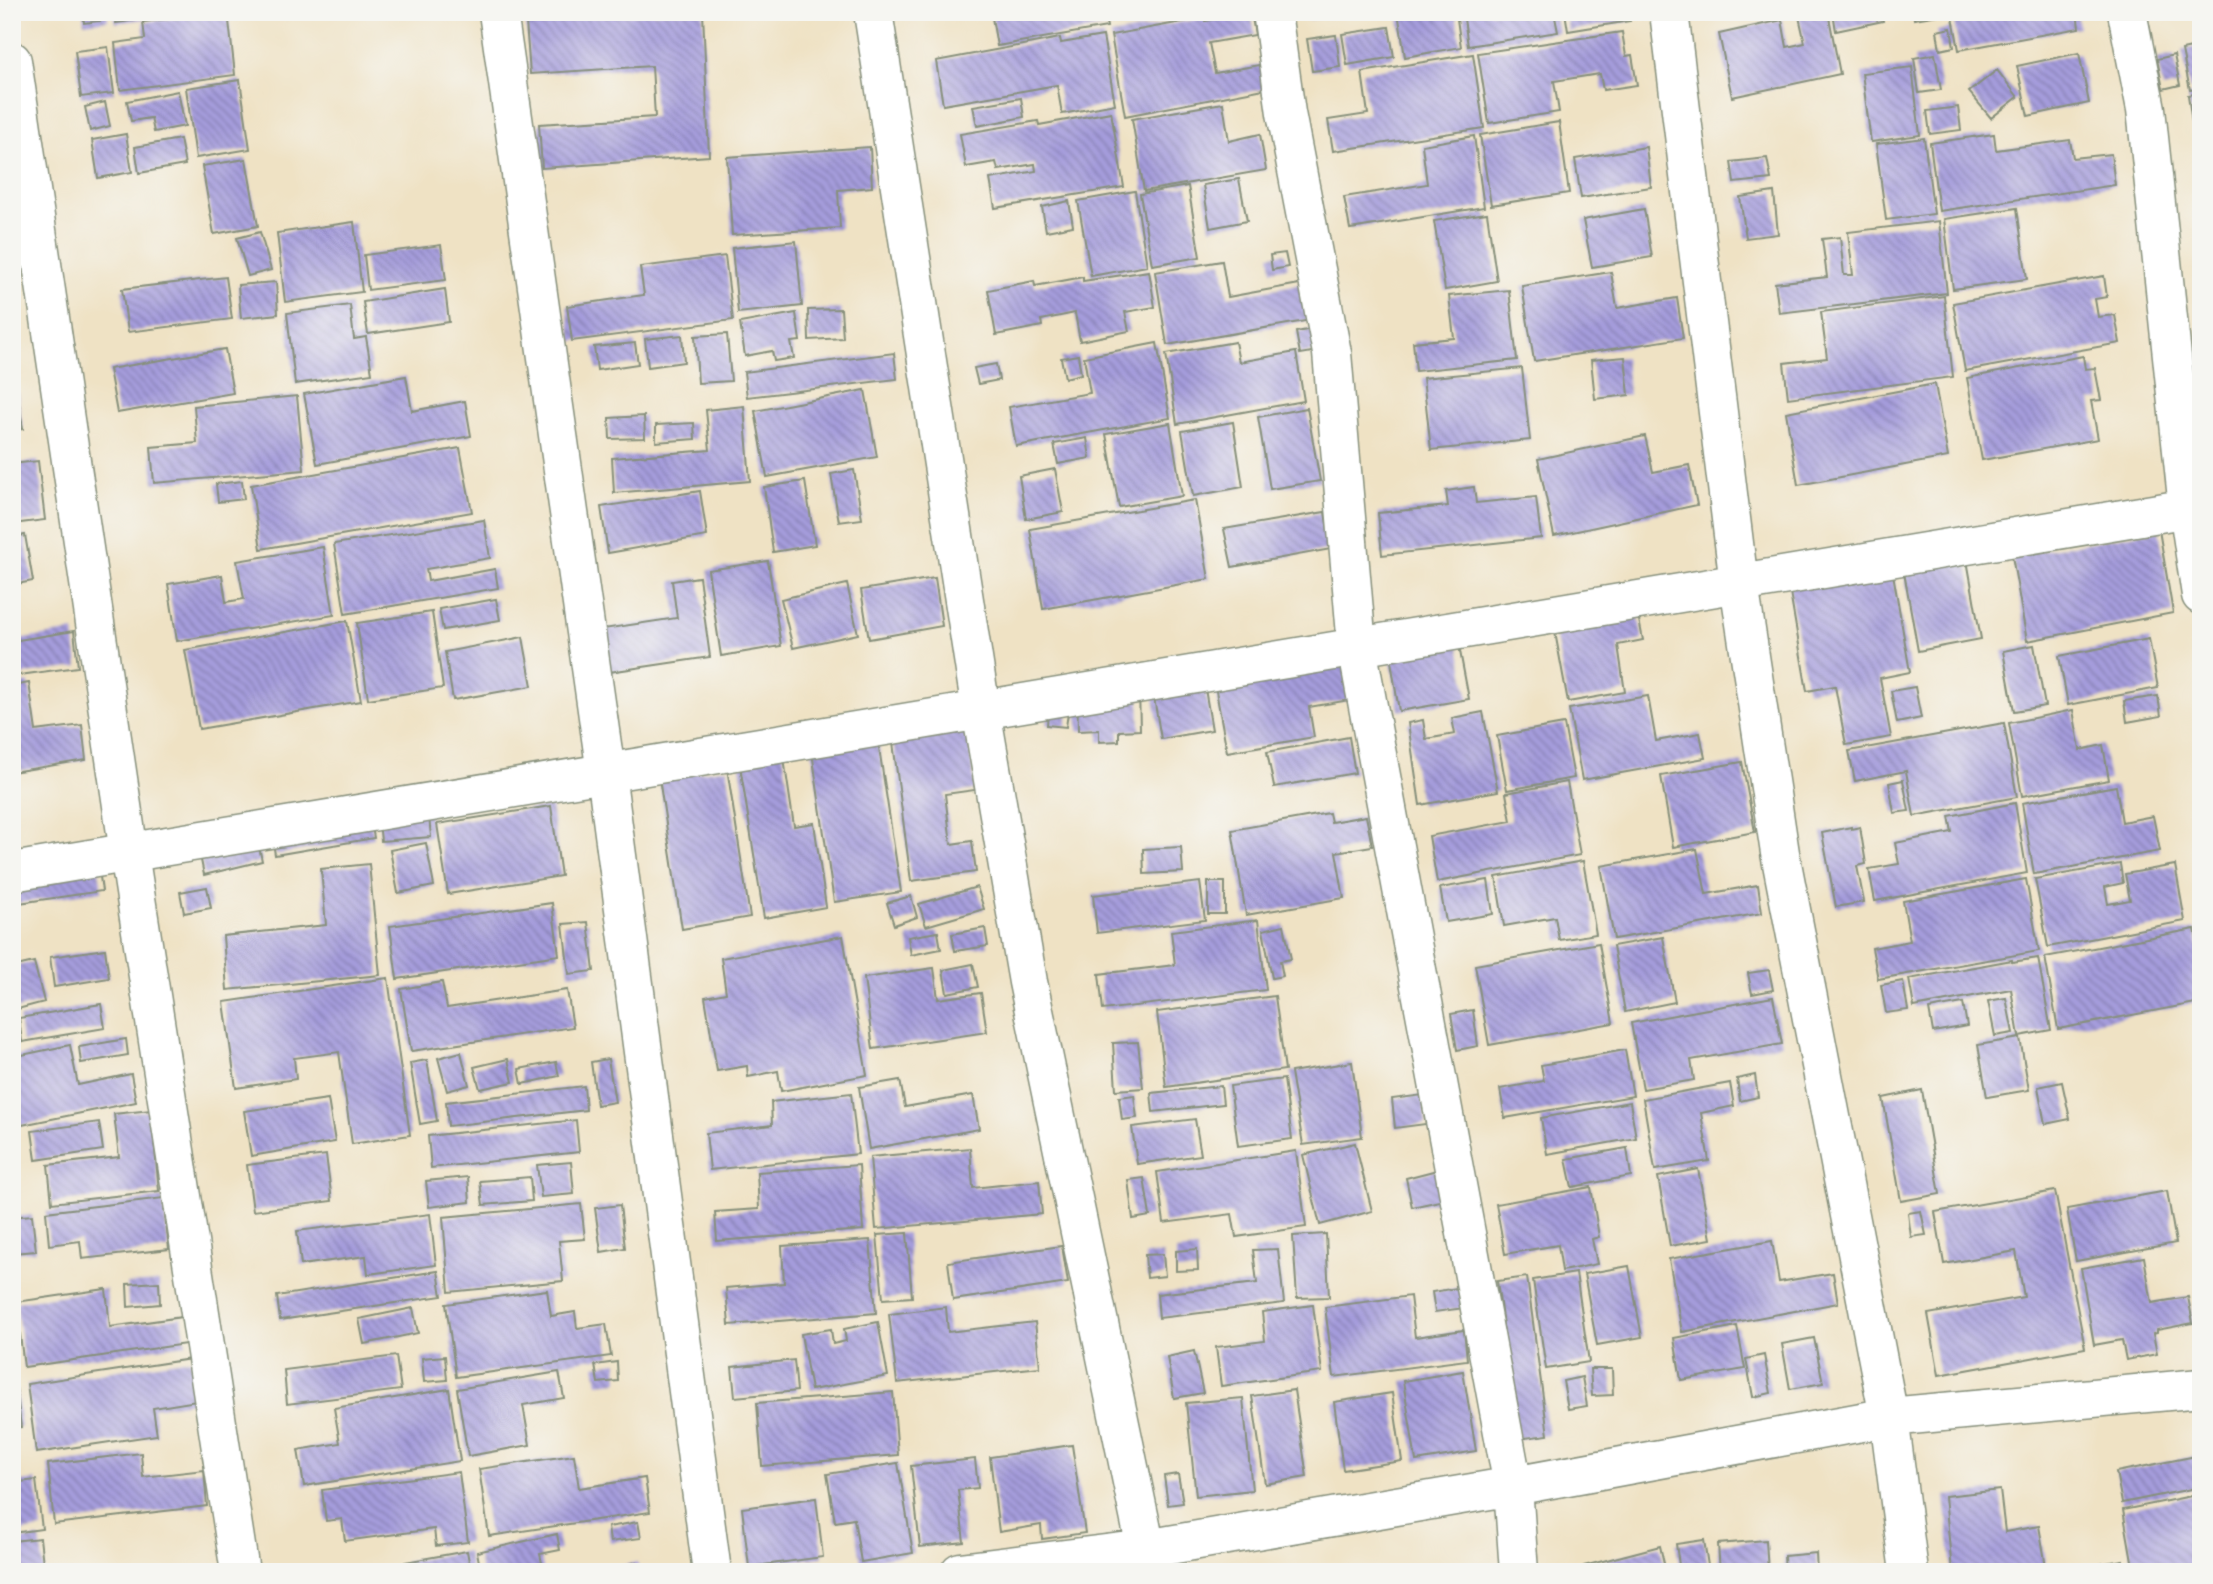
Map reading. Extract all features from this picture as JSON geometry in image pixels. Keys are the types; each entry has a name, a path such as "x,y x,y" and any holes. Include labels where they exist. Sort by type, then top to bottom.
{"street":[{"path":"498,12 606,773 712,1572"},
{"path":"873,12 981,710 1028,982 1147,1560"},
{"path":"1272,12 1286,113 1332,353 1357,647 1513,1486 1519,1572"},
{"path":"1669,12 1739,584 1780,853 1889,1417 1909,1572"},
{"path":"2127,12 2146,109 2194,507 2201,595"},
{"path":"12,61 129,853 240,1572"},
{"path":"12,872 2194,507"},
{"path":"960,1572 1147,1560 1513,1486 1889,1417 2201,1388"}],"building":[{"path":"83,12 107,12 108,20 84,23"},
{"path":"114,12 178,12 178,14 116,23"},
{"path":"228,12 235,75 120,90 115,43 145,39 143,22"},
{"path":"703,12 709,156 542,168 539,124 655,117 652,66 530,74 526,22"},
{"path":"991,12 1104,12 1107,27 997,46"},
{"path":"1108,12 1143,12 1143,14 1109,20"},
{"path":"1251,12 1255,35 1209,43 1215,73 1265,64 1269,88 1125,116 1111,35"},
{"path":"1305,12 1331,12 1331,17 1306,20"},
{"path":"1398,12 1456,12 1461,47 1405,57"},
{"path":"1463,12 1554,12 1558,32 1468,46"},
{"path":"1565,12 1628,12 1630,21 1568,31"},
{"path":"1798,12 1828,12 1840,74 1732,97 1719,34 1782,20 1787,47 1805,43"},
{"path":"1833,12 1881,12 1883,21 1836,31"},
{"path":"1913,12 1945,12 1945,14 1914,19"},
{"path":"1952,12 2077,12 2079,28 1959,50"},
{"path":"1389,27 1394,57 1347,65 1342,34"},
{"path":"1951,28 1954,47 1940,50 1937,31"},
{"path":"1622,32 1626,56 1632,55 1637,85 1603,90 1600,74 1554,81 1559,112 1489,123 1478,53"},
{"path":"1336,35 1340,67 1312,71 1307,39"},
{"path":"1103,36 1115,104 1062,114 1057,85 943,105 936,61 1060,38 1061,43"},
{"path":"2201,46 2201,88 2190,90 2182,50"},
{"path":"108,47 114,93 81,97 75,51"},
{"path":"2079,53 2089,103 2028,116 2017,66"},
{"path":"1473,54 1484,128 1333,151 1328,120 1368,114 1362,72"},
{"path":"1935,54 1941,90 1919,93 1914,58"},
{"path":"2174,55 2180,85 2163,89 2157,59"},
{"path":"1912,67 1920,135 1871,142 1862,73"},
{"path":"1997,70 2018,97 1991,118 1969,92"},
{"path":"240,80 250,149 196,158 186,88"},
{"path":"178,91 185,126 154,132 151,118 131,121 127,101"},
{"path":"2201,93 2201,128 2193,129 2188,95"},
{"path":"1021,98 1024,117 977,126 973,106"},
{"path":"105,102 110,126 90,131 85,107"},
{"path":"1223,103 1229,141 1260,134 1266,170 1144,191 1132,119"},
{"path":"1958,107 1961,130 1930,134 1927,111"},
{"path":"1111,112 1124,187 995,208 990,179 1036,171 1035,164 998,170 996,162 966,167 960,134 1038,121 1039,125"},
{"path":"1559,122 1569,193 1491,205 1480,135"},
{"path":"126,134 132,172 98,178 92,140"},
{"path":"1994,134 1996,150 2070,140 2073,158 2111,154 2115,185 1939,211 1930,143"},
{"path":"1474,136 1484,207 1350,229 1344,197 1427,184 1422,145"},
{"path":"1924,138 1934,214 1886,220 1876,144"},
{"path":"180,139 185,165 139,173 135,147"},
{"path":"870,147 872,187 838,190 840,228 732,235 727,157"},
{"path":"1646,147 1651,187 1581,198 1575,159"},
{"path":"1767,158 1771,179 1734,183 1731,162"},
{"path":"246,159 258,226 214,234 202,166"},
{"path":"1239,179 1247,221 1210,228 1203,185"},
{"path":"1188,186 1200,257 1152,265 1140,194"},
{"path":"1135,191 1147,266 1091,276 1078,201"},
{"path":"1774,192 1778,234 1746,238 1740,197"},
{"path":"1069,201 1073,226 1046,231 1042,207"},
{"path":"2017,208 2027,279 1953,289 1944,219"},
{"path":"1644,209 1652,257 1592,267 1583,220"},
{"path":"1487,213 1497,281 1445,290 1434,221"},
{"path":"1939,221 1947,293 1779,313 1775,283 1827,277 1822,239 1840,237 1844,275 1853,275 1848,232"},
{"path":"354,222 362,292 285,302 277,233"},
{"path":"260,232 271,270 248,276 237,238"},
{"path":"796,241 802,306 738,313 732,248"},
{"path":"441,245 446,280 368,290 364,255"},
{"path":"1285,253 1288,267 1272,270 1270,255"},
{"path":"725,256 733,320 572,341 567,306 644,295 640,267"},
{"path":"1222,261 1228,297 1305,283 1311,320 1167,345 1155,272"},
{"path":"1149,271 1155,307 1125,312 1129,331 1080,341 1075,313 1041,320 1042,326 996,335 988,290 1034,281 1035,286 1083,277 1083,281"},
{"path":"1611,272 1617,308 1677,298 1683,338 1534,361 1522,286"},
{"path":"2104,276 2107,297 2095,299 2098,317 2115,315 2120,343 1965,371 1953,303"},
{"path":"226,277 232,319 128,332 122,289"},
{"path":"276,282 278,314 241,318 238,285"},
{"path":"445,289 449,322 368,334 363,302"},
{"path":"1509,290 1517,360 1416,371 1413,342 1454,338 1449,296"},
{"path":"1944,296 1953,377 1788,398 1784,363 1827,358 1821,312"},
{"path":"350,305 354,339 366,337 372,373 295,384 287,313"},
{"path":"841,309 843,338 809,340 808,310"},
{"path":"796,313 800,341 791,342 794,358 774,361 772,351 745,356 740,323"},
{"path":"1313,329 1318,351 1300,354 1296,332"},
{"path":"727,334 731,381 698,383 695,336"},
{"path":"682,335 684,362 648,367 645,339"},
{"path":"1235,342 1239,362 1296,352 1304,401 1177,424 1166,354"},
{"path":"635,343 638,364 597,370 594,347"},
{"path":"1157,343 1170,418 1016,446 1009,407 1090,393 1084,357"},
{"path":"225,349 233,393 117,413 109,369"},
{"path":"894,353 897,379 747,397 744,372"},
{"path":"1078,355 1081,374 1065,378 1061,358"},
{"path":"2083,356 2085,369 2095,368 2101,400 2091,401 2098,439 1982,460 1967,378"},
{"path":"1625,357 1629,395 1595,399 1591,360"},
{"path":"12,358 23,429 12,431"},
{"path":"996,364 999,380 978,384 974,368"},
{"path":"1522,368 1530,440 1431,450 1423,378"},
{"path":"406,376 412,411 465,401 471,436 317,464 304,394"},
{"path":"1935,384 1948,457 1798,485 1786,412"},
{"path":"865,390 877,457 767,477 755,411"},
{"path":"297,396 304,470 154,483 151,447 197,443 194,406"},
{"path":"744,406 750,481 614,493 612,458 710,450 706,410"},
{"path":"1307,408 1320,481 1270,489 1258,417"},
{"path":"644,416 645,438 610,439 609,418"},
{"path":"1233,422 1243,487 1193,496 1182,431"},
{"path":"694,423 695,439 656,442 656,425"},
{"path":"1170,423 1182,496 1119,507 1106,434"},
{"path":"1645,436 1653,472 1689,465 1697,505 1554,536 1538,459"},
{"path":"1087,438 1090,458 1058,464 1054,444"},
{"path":"460,448 472,512 261,549 251,485"},
{"path":"38,461 45,520 12,524 12,464"},
{"path":"1055,469 1063,512 1026,519 1019,476"},
{"path":"854,470 862,519 839,522 831,474"},
{"path":"242,481 244,499 218,502 216,484"},
{"path":"805,481 815,545 773,552 764,487"},
{"path":"1474,487 1476,503 1536,497 1541,538 1382,555 1378,513 1448,506 1446,491"},
{"path":"700,491 707,536 608,553 601,507"},
{"path":"1195,500 1209,579 1043,609 1030,529"},
{"path":"1325,512 1331,549 1232,567 1224,529"},
{"path":"484,520 490,558 426,569 428,581 495,569 498,588 345,614 334,544"},
{"path":"2159,530 2173,613 2027,641 2012,556"},
{"path":"25,535 33,581 12,585 12,537"},
{"path":"323,547 334,615 177,641 168,584 222,575 226,602 244,599 237,561"},
{"path":"1967,560 1981,639 1918,651 1904,572"},
{"path":"768,561 781,646 721,656 708,570"},
{"path":"1892,568 1910,672 1880,678 1891,737 1846,745 1835,686 1807,691 1789,587"},
{"path":"699,577 710,657 609,672 603,629 677,618 672,581"},
{"path":"935,578 942,626 869,639 861,590"},
{"path":"847,584 858,634 793,648 781,599"},
{"path":"496,599 500,620 443,630 439,609"},
{"path":"1635,600 1643,640 1618,645 1625,692 1568,702 1552,616"},
{"path":"432,612 443,688 368,699 357,623"},
{"path":"347,621 361,701 199,729 185,650"},
{"path":"1456,630 1469,699 1399,711 1388,642"},
{"path":"74,631 78,667 12,676 12,641"},
{"path":"523,637 532,686 453,700 445,652"},
{"path":"2149,639 2158,688 2068,705 2059,656"},
{"path":"2034,645 2045,706 2014,711 2003,651"},
{"path":"1353,650 1361,698 1309,707 1314,737 1227,752 1213,674"},
{"path":"1202,671 1212,730 1161,739 1151,680"},
{"path":"29,683 36,731 82,725 86,760 12,772 12,686"},
{"path":"1139,687 1140,730 1119,731 1119,741 1099,742 1099,730 1078,731 1077,688"},
{"path":"1915,687 1921,718 1897,723 1891,691"},
{"path":"1050,690 1071,692 1066,727 1047,725"},
{"path":"1648,696 1656,741 1700,733 1705,758 1582,780 1569,709"},
{"path":"2158,696 2161,716 2127,722 2124,701"},
{"path":"2073,710 2080,750 2103,745 2109,780 2022,796 2009,723"},
{"path":"1483,712 1498,791 1420,805 1408,723 1423,720 1426,739 1455,734 1452,718"},
{"path":"966,717 975,790 945,794 951,844 972,841 976,872 911,881 891,727"},
{"path":"2004,723 2017,797 1914,816 1906,771 1855,781 1849,751"},
{"path":"1564,724 1574,778 1507,790 1497,736"},
{"path":"876,728 901,892 834,902 810,738"},
{"path":"1349,737 1355,773 1274,787 1267,752"},
{"path":"783,752 794,826 814,823 826,907 764,918 739,759"},
{"path":"1742,762 1755,832 1673,847 1661,776"},
{"path":"727,768 750,917 682,929 659,778"},
{"path":"1903,780 1909,811 1894,813 1889,783"},
{"path":"1567,782 1580,855 1437,882 1429,836 1511,821 1506,793"},
{"path":"2116,786 2122,822 2153,816 2160,851 2034,874 2022,803"},
{"path":"368,803 374,838 275,855 270,821"},
{"path":"2015,803 2027,873 1875,901 1869,869 1899,864 1895,843 1952,832 1949,816"},
{"path":"428,806 431,837 381,841 378,811"},
{"path":"551,806 561,876 448,894 437,824"},
{"path":"1329,813 1331,822 1366,816 1372,846 1336,852 1344,898 1246,915 1232,830"},
{"path":"255,827 262,861 204,875 197,840"},
{"path":"1860,827 1866,864 1857,866 1864,902 1836,907 1822,833"},
{"path":"426,843 434,886 398,893 390,850"},
{"path":"1181,847 1183,872 1144,874 1143,849"},
{"path":"96,848 102,891 12,904 12,861"},
{"path":"1697,849 1706,894 1758,885 1762,913 1614,939 1601,866"},
{"path":"1583,861 1596,934 1559,940 1555,917 1504,926 1496,877"},
{"path":"369,864 380,975 227,990 223,936 326,925 321,869"},
{"path":"2120,864 2123,883 2105,887 2108,904 2130,900 2125,874 2175,865 2185,921 2048,947 2035,879"},
{"path":"2026,879 2039,951 1878,979 1872,948 1910,941 1903,901"},
{"path":"1488,880 1493,914 1446,922 1440,888"},
{"path":"1200,882 1205,920 1097,933 1093,895"},
{"path":"1208,882 1225,882 1225,914 1208,914"},
{"path":"207,887 211,908 184,913 180,892"},
{"path":"977,887 984,909 926,926 919,904"},
{"path":"911,896 917,917 894,925 887,903"},
{"path":"552,903 559,955 397,979 390,926"},
{"path":"1258,920 1266,990 1103,1010 1099,974 1175,965 1171,931"},
{"path":"588,922 594,971 569,974 563,924"},
{"path":"1284,925 1291,959 1280,961 1283,976 1272,978 1263,930"},
{"path":"985,928 988,946 955,951 952,934"},
{"path":"2195,929 2201,959 2201,1002 2058,1029 2045,957"},
{"path":"938,932 941,949 911,955 908,937"},
{"path":"843,936 867,1075 781,1091 778,1071 748,1077 747,1066 717,1071 705,997 726,993 721,958"},
{"path":"1663,937 1675,1002 1625,1012 1613,946"},
{"path":"1599,943 1613,1023 1489,1045 1475,965"},
{"path":"105,949 109,978 54,987 50,957"},
{"path":"2038,958 2051,1030 2019,1036 2011,989 1914,1007 1909,979 2012,960"},
{"path":"34,962 44,1002 14,1010 12,967"},
{"path":"973,964 978,987 947,993 943,970"},
{"path":"934,968 938,999 981,993 987,1032 873,1049 864,978"},
{"path":"1769,970 1773,990 1752,994 1748,973"},
{"path":"388,978 410,1135 352,1144 339,1052 294,1058 296,1079 236,1088 224,1002"},
{"path":"1903,981 1908,1010 1886,1013 1881,985"},
{"path":"442,982 447,1008 567,990 573,1027 411,1051 401,989"},
{"path":"1275,996 1285,1070 1166,1087 1157,1012"},
{"path":"1773,997 1782,1044 1691,1060 1694,1080 1643,1089 1631,1023"},
{"path":"2006,998 2013,1033 1995,1036 1988,1001"},
{"path":"1963,1003 1967,1026 1933,1032 1929,1009"},
{"path":"101,1004 105,1028 22,1042 19,1018"},
{"path":"1473,1010 1478,1046 1457,1050 1451,1014"},
{"path":"2020,1038 2029,1090 1987,1097 1978,1045"},
{"path":"126,1039 128,1055 81,1063 79,1047"},
{"path":"1138,1042 1143,1088 1116,1090 1113,1043"},
{"path":"70,1045 78,1085 131,1074 136,1102 12,1127 12,1057"},
{"path":"1625,1050 1633,1096 1505,1118 1500,1089 1544,1081 1541,1065"},
{"path":"461,1052 469,1085 447,1091 438,1058"},
{"path":"508,1059 513,1082 480,1089 474,1067"},
{"path":"608,1059 615,1102 597,1105 591,1062"},
{"path":"427,1060 437,1121 420,1124 410,1063"},
{"path":"556,1062 559,1076 522,1084 519,1069"},
{"path":"1352,1062 1362,1137 1303,1145 1291,1072"},
{"path":"1755,1075 1758,1097 1740,1101 1737,1079"},
{"path":"1284,1079 1292,1139 1238,1146 1230,1086"},
{"path":"900,1080 905,1107 973,1095 979,1129 869,1149 859,1087"},
{"path":"2062,1082 2070,1119 2045,1124 2038,1087"},
{"path":"1730,1083 1734,1106 1701,1113 1709,1161 1655,1170 1643,1099"},
{"path":"584,1086 586,1110 448,1126 446,1102"},
{"path":"1221,1086 1223,1104 1153,1112 1151,1093"},
{"path":"1922,1090 1940,1194 1901,1201 1883,1098"},
{"path":"851,1093 858,1154 710,1170 706,1133 772,1125 771,1102"},
{"path":"1134,1095 1137,1118 1122,1120 1119,1097"},
{"path":"1423,1095 1426,1124 1395,1128 1392,1099"},
{"path":"328,1099 335,1142 251,1156 244,1111"},
{"path":"1630,1102 1636,1138 1547,1154 1541,1118"},
{"path":"151,1110 159,1191 52,1203 48,1165 119,1157 114,1114"},
{"path":"1195,1119 1201,1155 1137,1164 1132,1127"},
{"path":"576,1120 579,1152 431,1168 428,1136"},
{"path":"99,1122 103,1150 36,1160 32,1131"},
{"path":"1355,1143 1372,1211 1320,1225 1303,1155"},
{"path":"970,1148 973,1188 1039,1181 1042,1214 876,1229 870,1157"},
{"path":"1627,1148 1631,1176 1572,1187 1566,1159"},
{"path":"1296,1151 1306,1227 1236,1237 1232,1214 1164,1223 1157,1172"},
{"path":"326,1155 332,1201 253,1211 247,1165"},
{"path":"571,1162 574,1194 541,1197 537,1165"},
{"path":"859,1165 863,1230 717,1241 715,1212 759,1209 757,1172"},
{"path":"1698,1169 1711,1239 1670,1246 1658,1177"},
{"path":"1437,1170 1444,1200 1412,1207 1406,1178"},
{"path":"468,1177 470,1202 429,1207 426,1181"},
{"path":"530,1177 532,1201 483,1205 480,1181"},
{"path":"1144,1178 1150,1216 1133,1219 1128,1180"},
{"path":"1591,1187 1599,1237 1592,1239 1597,1264 1562,1271 1558,1245 1505,1254 1496,1204"},
{"path":"2055,1191 2085,1348 1939,1375 1928,1314 2024,1297 2016,1251 1944,1264 1935,1212"},
{"path":"2167,1191 2176,1243 2076,1261 2067,1209"},
{"path":"163,1198 169,1249 82,1259 80,1241 49,1245 46,1212"},
{"path":"581,1204 585,1239 559,1241 563,1281 449,1292 443,1217"},
{"path":"620,1205 625,1248 601,1252 595,1208"},
{"path":"1921,1211 1926,1235 1911,1237 1908,1213"},
{"path":"430,1214 436,1265 368,1274 366,1256 301,1265 297,1231"},
{"path":"32,1215 36,1251 12,1253 12,1217"},
{"path":"907,1233 912,1297 883,1299 877,1235"},
{"path":"1326,1234 1329,1297 1297,1298 1293,1236"},
{"path":"870,1240 876,1313 729,1325 726,1288 784,1283 782,1246"},
{"path":"1772,1241 1779,1282 1833,1273 1838,1303 1682,1332 1669,1259"},
{"path":"1062,1246 1068,1283 953,1300 948,1262"},
{"path":"1197,1249 1198,1270 1176,1271 1176,1251"},
{"path":"1278,1249 1284,1303 1159,1318 1157,1294 1257,1283 1253,1250"},
{"path":"1163,1254 1165,1276 1147,1278 1145,1255"},
{"path":"2144,1257 2152,1303 2188,1297 2193,1323 2157,1330 2157,1333 2153,1334 2157,1354 2126,1360 2122,1340 2094,1345 2081,1268"},
{"path":"1629,1266 1642,1337 1597,1345 1584,1274"},
{"path":"438,1271 442,1296 280,1320 277,1296"},
{"path":"1576,1273 1589,1362 1546,1369 1533,1280"},
{"path":"1527,1277 1548,1435 1518,1439 1497,1281"},
{"path":"159,1282 160,1304 128,1307 127,1284"},
{"path":"1470,1286 1472,1307 1435,1312 1432,1292"},
{"path":"106,1289 110,1327 182,1317 186,1344 24,1367 16,1302"},
{"path":"547,1290 551,1316 575,1312 577,1328 606,1324 611,1356 456,1377 446,1304"},
{"path":"1410,1296 1415,1337 1464,1330 1467,1360 1334,1377 1325,1307"},
{"path":"1313,1305 1322,1372 1221,1386 1216,1347 1265,1341 1262,1312"},
{"path":"946,1307 948,1332 1035,1322 1040,1367 897,1383 889,1314"},
{"path":"413,1308 418,1333 364,1344 359,1319"},
{"path":"878,1322 888,1376 811,1390 801,1334 831,1329 833,1344 846,1341 844,1329"},
{"path":"1737,1326 1745,1369 1681,1380 1674,1338"},
{"path":"1814,1338 1823,1383 1790,1389 1782,1344"},
{"path":"1194,1351 1203,1393 1174,1398 1167,1357"},
{"path":"1764,1355 1771,1393 1753,1397 1746,1359"},
{"path":"396,1356 401,1390 287,1404 284,1370"},
{"path":"445,1356 447,1380 424,1382 422,1358"},
{"path":"191,1359 197,1401 153,1408 157,1435 36,1453 27,1384"},
{"path":"794,1360 797,1391 735,1397 732,1367"},
{"path":"617,1362 618,1381 598,1383 595,1365"},
{"path":"1590,1369 1612,1369 1613,1395 1592,1396"},
{"path":"1463,1371 1476,1451 1416,1461 1403,1381"},
{"path":"14,1372 21,1427 12,1428 12,1373"},
{"path":"559,1372 564,1398 523,1405 530,1445 468,1456 457,1389"},
{"path":"1582,1377 1587,1406 1568,1409 1563,1381"},
{"path":"449,1389 460,1461 304,1486 298,1450 340,1443 334,1408"},
{"path":"1294,1390 1307,1477 1265,1484 1252,1396"},
{"path":"893,1392 898,1455 762,1466 757,1403"},
{"path":"1392,1393 1402,1461 1343,1470 1334,1402"},
{"path":"1243,1398 1252,1490 1196,1496 1186,1403"},
{"path":"1072,1445 1085,1533 1042,1539 1041,1525 999,1532 990,1457"},
{"path":"141,1453 143,1477 204,1470 207,1506 54,1524 48,1464"},
{"path":"574,1455 579,1488 645,1478 650,1512 489,1536 479,1469"},
{"path":"2201,1455 2201,1487 2122,1503 2116,1472"},
{"path":"975,1459 978,1488 958,1490 964,1542 920,1547 911,1466"},
{"path":"898,1463 913,1553 861,1562 854,1519 835,1522 827,1474"},
{"path":"459,1472 468,1542 436,1546 434,1529 345,1541 342,1519 326,1521 322,1490"},
{"path":"1178,1474 1183,1503 1168,1505 1164,1476"},
{"path":"36,1480 42,1529 12,1533 12,1483"},
{"path":"2000,1490 2005,1532 2039,1526 2047,1572 1952,1572 1945,1496"},
{"path":"2201,1494 2201,1572 2134,1572 2123,1510"},
{"path":"816,1498 823,1557 749,1567 742,1508"},
{"path":"638,1522 641,1538 610,1542 608,1527"},
{"path":"557,1534 560,1550 540,1554 544,1572 481,1572 477,1552"},
{"path":"40,1538 44,1572 12,1572 12,1541"},
{"path":"1704,1540 1709,1572 1680,1572 1676,1544"},
{"path":"1766,1540 1768,1572 1720,1572 1718,1544"},
{"path":"1660,1546 1666,1572 1586,1572 1584,1566"},
{"path":"467,1551 471,1572 406,1572 405,1562"},
{"path":"1816,1553 1817,1572 1785,1572 1784,1556"},
{"path":"2123,1560 2125,1572 2066,1572 2066,1570"},
{"path":"637,1562 640,1572 619,1572 618,1567"}]}
